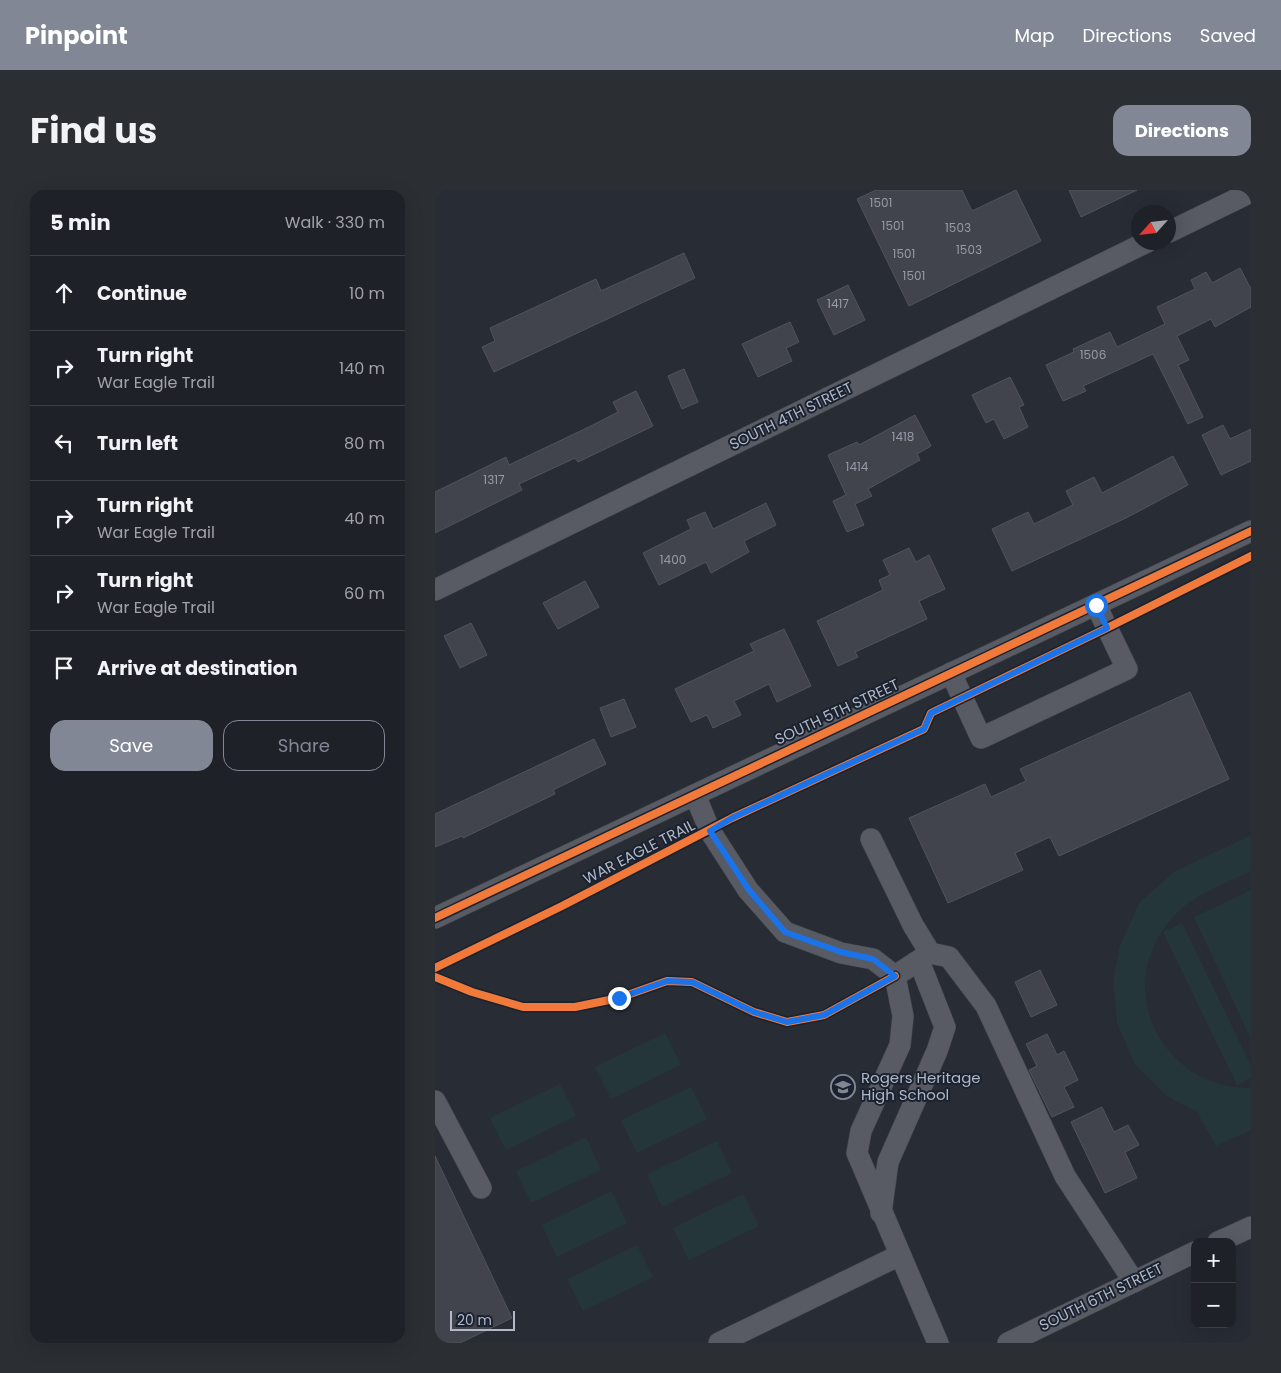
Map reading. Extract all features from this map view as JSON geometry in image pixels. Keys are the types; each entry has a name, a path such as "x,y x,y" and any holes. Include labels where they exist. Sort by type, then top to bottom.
{"street":[{"path":"1176,229 1251,192"},
{"name":"SOUTH 4TH STREET","path":"435,590 1131,250"},
{"name":"SOUTH 5TH STREET","path":"435,918 1251,531"},
{"path":"951,673 981,738 1127,669 1096,605"},
{"path":"695,795 710,831 749,890 785,932 841,952 873,959 895,976 903,1016 900,1045 861,1131 857,1153 938,1343"},
{"path":"871,839 913,925 945,1026 937,1051 888,1162 881,1213"},
{"path":"895,976 924,957 949,957 987,1006 1065,1176 1134,1282"},
{"path":"435,1101 481,1188"},
{"path":"1227,1238 1251,1227"},
{"name":"SOUTH 6TH STREET","path":"1008,1343 1191,1254"},
{"path":"719,1343 900,1255"}],"shaded area":[{"path":"1251,835 1251,871 1199,896 1181,909 1173,917 1155,944 1146,973 1146,1001 1155,1028 1170,1052 1192,1071 1219,1084 1251,1088 1251,1130 1216,1146 1197,1112 1167,1096 1135,1064 1117,1023 1113,980 1120,945 1140,902 1174,872"},
{"path":"1251,890 1251,1039 1194,917"},
{"path":"1182,923 1251,1066 1251,1078 1237,1085 1163,932"},
{"path":"665,1033 681,1065 611,1099 595,1067"},
{"path":"560,1084 576,1116 506,1150 490,1118"},
{"path":"691,1087 707,1119 637,1153 621,1120"},
{"path":"586,1137 601,1170 531,1203 516,1171"},
{"path":"717,1141 732,1173 662,1207 647,1174"},
{"path":"611,1191 627,1223 557,1257 542,1225"},
{"path":"743,1194 759,1226 689,1260 673,1228"},
{"path":"637,1245 653,1277 583,1311 567,1279"}],"building":[{"path":"876,190 962,190 972,211 1016,190 1041,241 909,306 857,199"},
{"path":"1069,190 1137,190 1081,217"},
{"path":"684,253 695,278 494,372 482,347 495,341 490,328 596,279 601,291"},
{"path":"1240,268 1251,289 1251,307 1215,327 1211,319 1177,336 1189,360 1178,365 1203,417 1188,424 1153,354 1083,386 1086,391 1063,401 1046,365 1074,352 1073,349 1110,332 1117,347 1165,324 1157,307 1195,289 1191,280 1206,272 1212,283"},
{"path":"848,285 865,320 834,335 817,300"},
{"path":"790,322 799,342 786,348 792,361 758,377 742,344"},
{"path":"684,369 698,402 682,409 668,376"},
{"path":"1010,377 1024,405 1019,407 1028,427 1004,439 994,419 986,423 972,395"},
{"path":"636,391 653,426 578,462 575,458 519,484 522,490 435,533 435,492 506,457 509,465 593,425 618,412 613,402"},
{"path":"915,415 931,446 917,454 920,460 868,489 872,496 855,504 864,525 847,532 833,501 846,495 828,455 857,442 859,445"},
{"path":"1223,425 1230,439 1251,429 1251,461 1221,475 1202,435"},
{"path":"1173,456 1188,485 1126,518 1012,571 992,529 1028,512 1034,524 1073,505 1066,491 1094,477 1102,493"},
{"path":"766,503 776,525 744,541 749,552 711,573 706,562 659,585 643,553 691,529 687,520 705,512 713,529"},
{"path":"909,548 916,562 929,555 945,589 919,601 927,619 855,652 858,657 838,666 817,621 883,590 879,580 890,575 883,560"},
{"path":"585,581 599,607 558,629 543,603"},
{"path":"471,623 487,655 460,668 444,636"},
{"path":"784,629 811,686 777,702 769,684 734,701 741,715 713,728 707,715 691,722 675,689 754,651 750,644"},
{"path":"1190,692 1229,779 1059,856 1050,837 1015,853 1023,870 948,903 909,818 985,784 991,797 1026,781 1020,769"},
{"path":"624,699 636,727 611,737 600,708"},
{"path":"594,739 606,764 553,790 555,794 463,838 462,836 435,847 435,814"},
{"path":"1040,970 1057,1005 1031,1017 1015,982"},
{"path":"1047,1034 1057,1055 1064,1051 1078,1080 1064,1087 1074,1107 1052,1117 1029,1070 1037,1066 1026,1044"},
{"path":"1102,1107 1114,1132 1128,1125 1139,1145 1125,1152 1137,1178 1105,1193 1071,1122"},
{"path":"435,1156 512,1318 460,1343 435,1343"}],"cycle path":[{"path":"435,918 1251,531"},
{"name":"WAR EAGLE TRAIL","path":"435,968 562,906 732,818 924,729 931,713 1251,556"},
{"path":"435,977 472,992 523,1007 575,1007 619,998 667,981 692,982 754,1012 787,1022 824,1015 895,976"}],"place":[{"name":"Rogers Heritage High School","path":"843,1087"}],"route":[{"path":"619,998 667,981 692,982 754,1012 787,1022 824,1015 895,976 873,959 841,952 785,932 749,890 710,831 732,818 924,729 931,713 1107,628 1096,605"}]}
